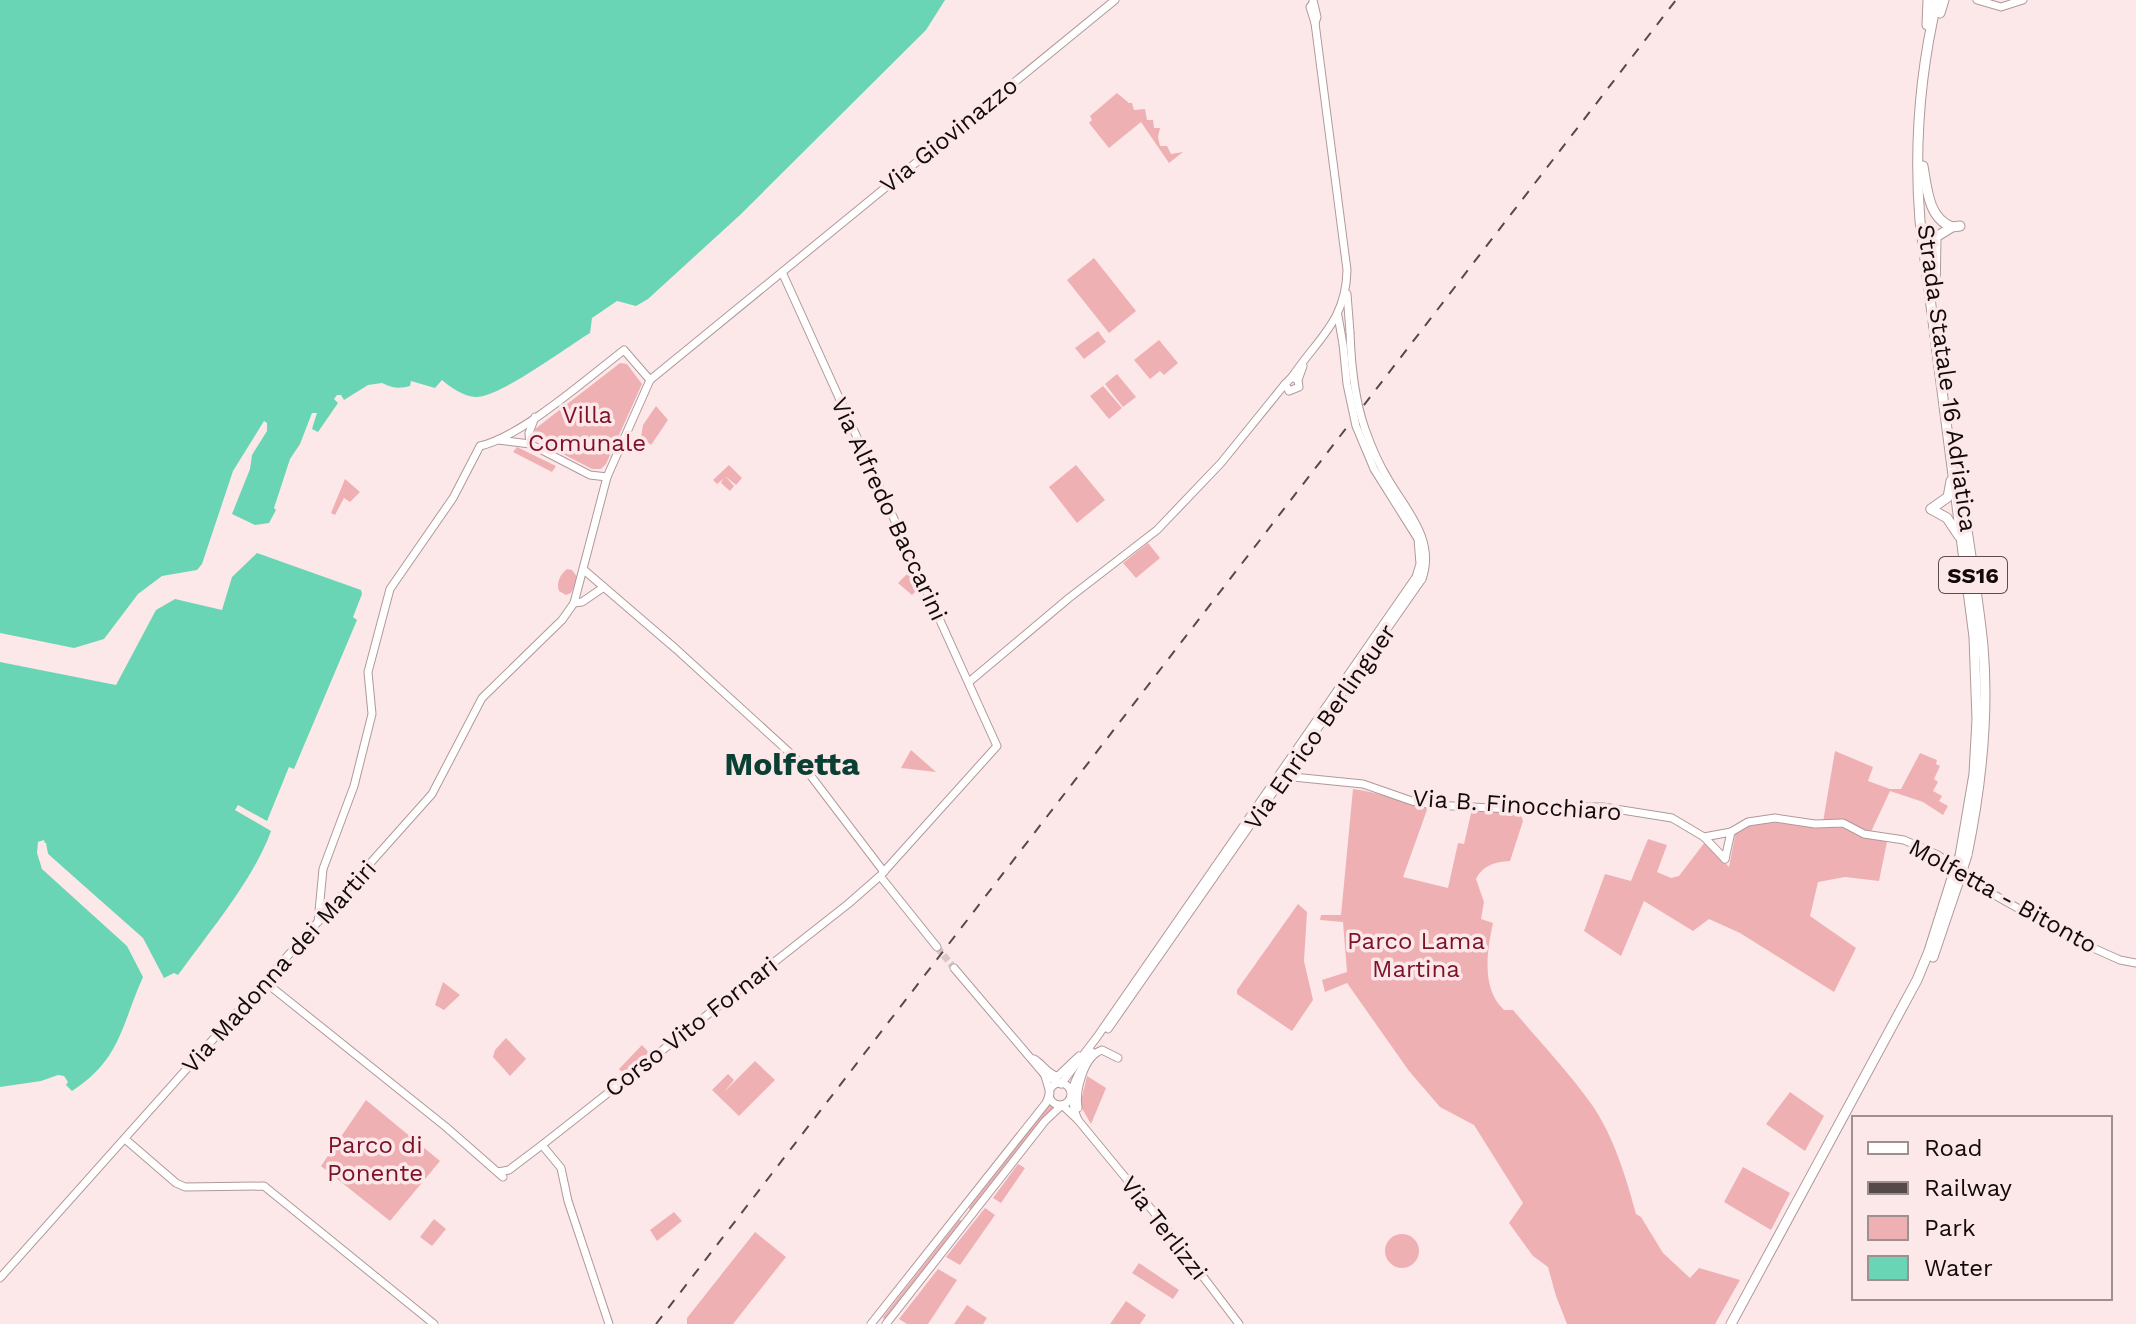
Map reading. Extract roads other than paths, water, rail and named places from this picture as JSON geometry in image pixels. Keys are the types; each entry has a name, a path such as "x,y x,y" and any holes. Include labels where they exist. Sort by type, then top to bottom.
{"highway":[{"name":"SS16","path":"1923,82 1928,0"},
{"name":"Strada Statale 16 Adriatica","path":"1738,1324 1913,1001 1936,950 1960,877 1977,719 1974,637 1919,211 1918,149 1923,82 1942,0"},
{"name":"Strada Statale 16 Adriatica","path":"1942,0 1927,95 1923,166 1926,223 1983,648 1982,767 1963,856"},
{"path":"1923,166 1936,215 1940,221 1956,226 1938,234 1934,241 1935,296"},
{"name":"SS16","path":"1952,464 1948,497 1931,509 1947,518 1963,547"},
{"name":"Strada Statale 16 Adriatica","path":"1731,1324 1917,980 1960,877"}],"street":[{"name":"Via Giovinazzo","path":"650,380 1115,0"},
{"path":"1977,0 1999,7 2023,0"},
{"path":"1313,1 1310,7 1315,23 1347,270 1351,375 1363,424 1381,468 1424,540 1425,565 1419,578"},
{"name":"Via Alfredo Baccarini","path":"783,271 997,746"},
{"path":"969,682 1087,583 1143,541 1221,463 1277,395 1295,378 1338,316 1347,290"},
{"path":"1338,316 1345,320 1350,332"},
{"path":"1338,316 1356,426 1374,469 1418,539 1419,578"},
{"path":"1324,337 1334,338 1343,344"},
{"path":"318,922 323,869 346,811 372,714 368,672 390,589 453,498 480,446 498,440 535,417 624,350 650,380 607,477 574,603 582,602 604,587"},
{"path":"1287,387 1299,387 1295,378"},
{"path":"530,444 529,433 535,417"},
{"path":"498,440 530,444 590,475 607,477"},
{"path":"584,570 801,763 937,947"},
{"name":"Via Enrico Berlinguer","path":"1071,1095 1078,1074 1091,1053 1419,578"},
{"name":"Via Madonna dei Martiri","path":"0,1278 432,794 468,721 490,689 562,620 574,603"},
{"name":"Corso Vito Fornari","path":"265,982 500,1174 542,1145 882,874 997,746"},
{"name":"Via Enrico Berlinguer","path":"1061,1084 1285,776"},
{"name":"Via B. Finocchiaro","path":"1285,776 1363,784 1426,804 1531,810 1603,807 1672,818 1704,837 1725,859 1731,832"},
{"name":"Molfetta - Bitonto","path":"1704,837 1731,832 1748,822 1764,819 1815,824 1843,823 1864,834 1904,840 1938,855 1960,877 2082,944 2120,960 2136,963"},
{"path":"886,1324 1042,1124 1071,1095 1067,1086 1051,1081 1044,1074 954,968"},
{"path":"1031,1058 1058,1076 1097,1037"},
{"name":"Via Terlizzi","path":"1088,1132 1077,1103 1088,1063 1099,1050 1118,1058"},
{"path":"1044,1074 1051,1101 1062,1105"},
{"path":"871,1324 1046,1103 1053,1086 1061,1084"},
{"name":"Via Terlizzi","path":"1071,1095 1078,1120"},
{"name":"Via Terlizzi","path":"1062,1105 1078,1120 1157,1216 1239,1324"},
{"name":"Via Terlizzi","path":"1042,1124 1054,1115 1063,1113 1088,1132"},
{"path":"125,1139 176,1183 185,1187 264,1186 434,1324"},
{"path":"542,1145 561,1168 568,1201 609,1324"}],"water":[{"path":"0,0 945,0 926,30 740,215 648,299 636,306 617,301 592,318 590,333 533,371 486,395 466,395 442,380 435,388 411,381 410,386 402,388 382,383 368,385 344,400 337,395 334,399 338,403 318,432 312,429 317,413 312,413 300,444 290,459 274,508 276,510 269,523 255,525 232,514 250,469 252,455 267,431 264,421 233,471 202,564 197,570 162,576 138,594 104,639 74,648 0,633"},
{"path":"257,553 361,590 362,594 353,617 357,620 294,769 289,767 267,821 238,805 235,810 271,831 264,849 229,905 178,975 174,973 164,978 143,938 48,854 44,840 38,842 37,853 42,869 127,946 143,977 118,1040 101,1067 88,1079 72,1091 66,1085 68,1082 64,1076 58,1075 41,1081 0,1087 0,662 116,685 156,610 175,599 222,610 232,577"}],"tunnel":[{"path":"937,947 954,968"}],"railway":[{"path":"656,1324 1676,0"}],"district":[{"name":"Molfetta","path":"792,764"}],"park label":[{"name":"Villa Comunale","path":"587,429"},
{"name":"Parco Lama Martina","path":"1416,955"},
{"name":"Parco di Ponente","path":"375,1159"}]}
